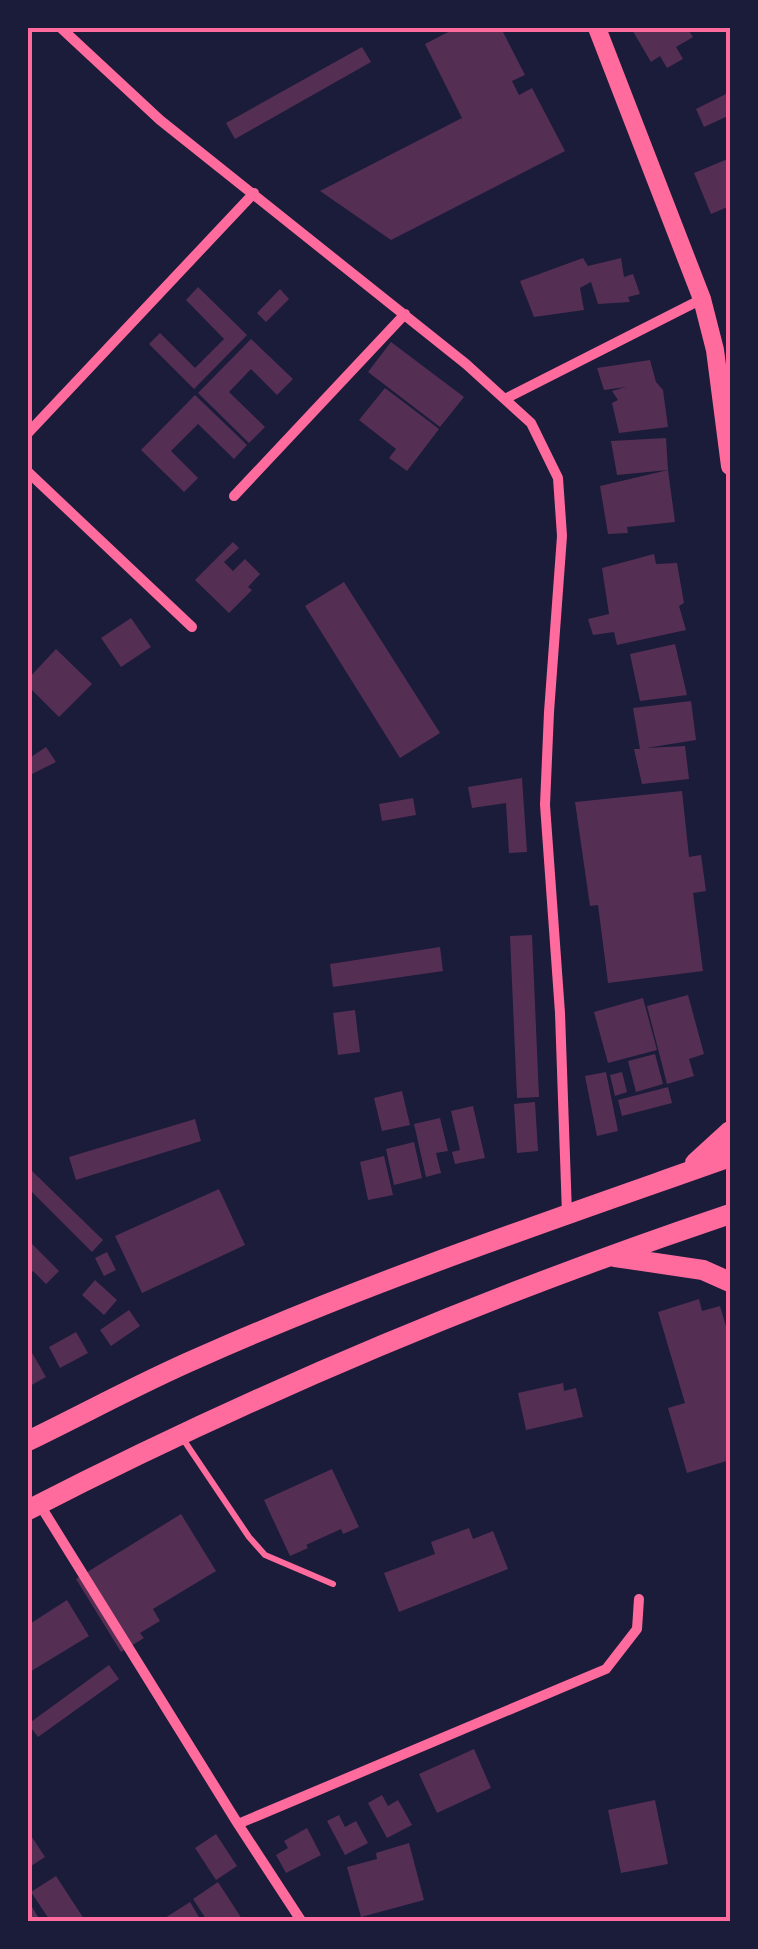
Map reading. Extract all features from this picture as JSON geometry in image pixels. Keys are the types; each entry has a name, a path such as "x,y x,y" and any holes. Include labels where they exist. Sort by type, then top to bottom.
{"highway":[{"path":"670,1179 715,1148 730,1131"},
{"path":"28,1441 194,1359 261,1331 566,1214 730,1157"},
{"path":"34,1507 308,1375 608,1256 730,1214"},
{"path":"608,1256 703,1270 730,1282"}],"main road":[{"path":"597,28 702,299 715,350 730,466"}],"street":[{"path":"61,28 160,120 405,314 505,400 531,424 558,478 562,536 545,805 560,1013 566,1214"},
{"path":"28,433 254,193"},
{"path":"505,400 702,299"},
{"path":"234,496 405,314"},
{"path":"28,472 192,627"},
{"path":"34,1507 302,1922"},
{"path":"238,1824 606,1669 638,1629 639,1599"}],"lane":[{"path":"180,1434 265,1554 333,1584"}],"building":[{"path":"456,28 501,28 525,75 512,81 519,95 532,88 565,151 391,240 320,191 462,118 425,44"},
{"path":"631,28 687,28 693,37 676,47 683,59 667,68 660,56 651,62"},
{"path":"362,47 371,62 235,139 226,123"},
{"path":"730,92 730,115 704,127 696,109"},
{"path":"730,158 730,206 711,214 694,173"},
{"path":"583,258 588,266 621,258 624,277 633,274 640,294 628,297 630,302 598,304 591,282 580,288 584,310 534,317 520,281"},
{"path":"198,287 247,335 194,389 149,344 160,333 195,368 224,339 186,300"},
{"path":"280,289 289,299 266,322 257,313"},
{"path":"251,339 293,379 277,395 251,369 229,392 265,427 249,443 198,393"},
{"path":"391,342 464,397 440,427 368,372"},
{"path":"650,360 656,382 663,390 668,427 619,433 612,403 618,400 612,391 626,387 604,390 597,368"},
{"path":"385,388 439,429 407,471 389,458 396,449 359,420"},
{"path":"195,395 247,445 234,459 198,424 171,451 198,478 184,492 141,450"},
{"path":"666,438 668,470 617,475 611,441"},
{"path":"668,470 675,522 627,527 628,533 608,534 600,486"},
{"path":"233,542 239,548 224,562 233,571 245,559 260,574 248,587 252,590 229,613 195,580"},
{"path":"654,554 656,564 677,563 684,603 679,606 686,630 617,645 614,632 593,635 588,619 609,614 602,568"},
{"path":"344,582 440,733 400,758 305,606"},
{"path":"131,618 151,647 121,667 101,638"},
{"path":"675,644 687,695 640,701 630,654"},
{"path":"56,649 92,684 59,717 28,686 28,679"},
{"path":"691,701 696,740 646,748 685,746 689,779 642,784 634,749 640,749 633,708"},
{"path":"46,747 56,762 28,776 28,759"},
{"path":"522,778 527,852 509,853 506,803 472,808 468,787"},
{"path":"682,791 689,857 701,855 706,891 693,893 703,971 608,983 598,905 590,906 575,802"},
{"path":"413,798 416,815 382,821 379,804"},
{"path":"532,935 539,1097 517,1098 510,936"},
{"path":"440,947 443,971 333,987 330,964"},
{"path":"688,995 704,1054 689,1059 694,1076 667,1084 647,1006"},
{"path":"643,998 657,1050 608,1063 594,1012"},
{"path":"355,1010 360,1052 338,1055 333,1013"},
{"path":"655,1054 663,1084 636,1092 628,1061"},
{"path":"606,1072 618,1131 597,1136 585,1076"},
{"path":"622,1072 627,1092 615,1096 610,1075"},
{"path":"668,1087 672,1103 622,1116 618,1100"},
{"path":"402,1091 410,1125 382,1131 374,1098"},
{"path":"535,1102 538,1151 517,1153 514,1104"},
{"path":"473,1106 485,1158 455,1164 452,1152 460,1150 451,1111"},
{"path":"440,1118 448,1151 436,1153 441,1173 426,1177 414,1124"},
{"path":"195,1119 201,1141 76,1180 69,1157"},
{"path":"414,1142 422,1178 394,1185 386,1149"},
{"path":"384,1156 393,1195 368,1200 360,1162"},
{"path":"31,1170 103,1240 92,1252 28,1188"},
{"path":"219,1189 245,1245 142,1293 115,1236"},
{"path":"28,1240 59,1271 46,1284 33,1271 28,1277"},
{"path":"107,1252 116,1270 104,1276 95,1258"},
{"path":"95,1280 117,1300 104,1315 82,1295"},
{"path":"699,1299 702,1311 720,1306 730,1340 730,1460 687,1473 668,1408 685,1403 658,1312"},
{"path":"129,1310 140,1326 111,1346 100,1330"},
{"path":"76,1332 88,1353 60,1368 49,1347"},
{"path":"31,1351 46,1377 28,1387 28,1354"},
{"path":"563,1383 564,1391 576,1388 583,1417 526,1430 518,1393"},
{"path":"332,1469 359,1527 343,1534 341,1529 290,1556 264,1500"},
{"path":"181,1514 216,1571 153,1609 160,1621 140,1633 144,1638 121,1652 76,1579"},
{"path":"469,1528 473,1539 493,1531 508,1569 399,1612 384,1573 435,1554 431,1542"},
{"path":"67,1600 89,1636 28,1673 28,1625"},
{"path":"109,1665 119,1679 38,1737 28,1724"},
{"path":"474,1749 491,1788 437,1813 419,1774"},
{"path":"382,1795 388,1806 398,1800 412,1825 387,1838 368,1803"},
{"path":"655,1800 668,1864 621,1873 608,1810"},
{"path":"339,1815 345,1827 356,1821 368,1843 345,1855 327,1821"},
{"path":"307,1828 321,1855 286,1873 276,1855 288,1848 284,1841"},
{"path":"28,1831 45,1857 28,1868"},
{"path":"216,1834 237,1866 216,1880 195,1848"},
{"path":"409,1843 424,1900 361,1917 347,1867 377,1859 376,1853"},
{"path":"56,1876 86,1922 51,1922 31,1892"},
{"path":"218,1882 244,1922 208,1922 193,1899"},
{"path":"28,1900 41,1922 28,1922"},
{"path":"190,1902 202,1922 167,1922 165,1918"}]}
